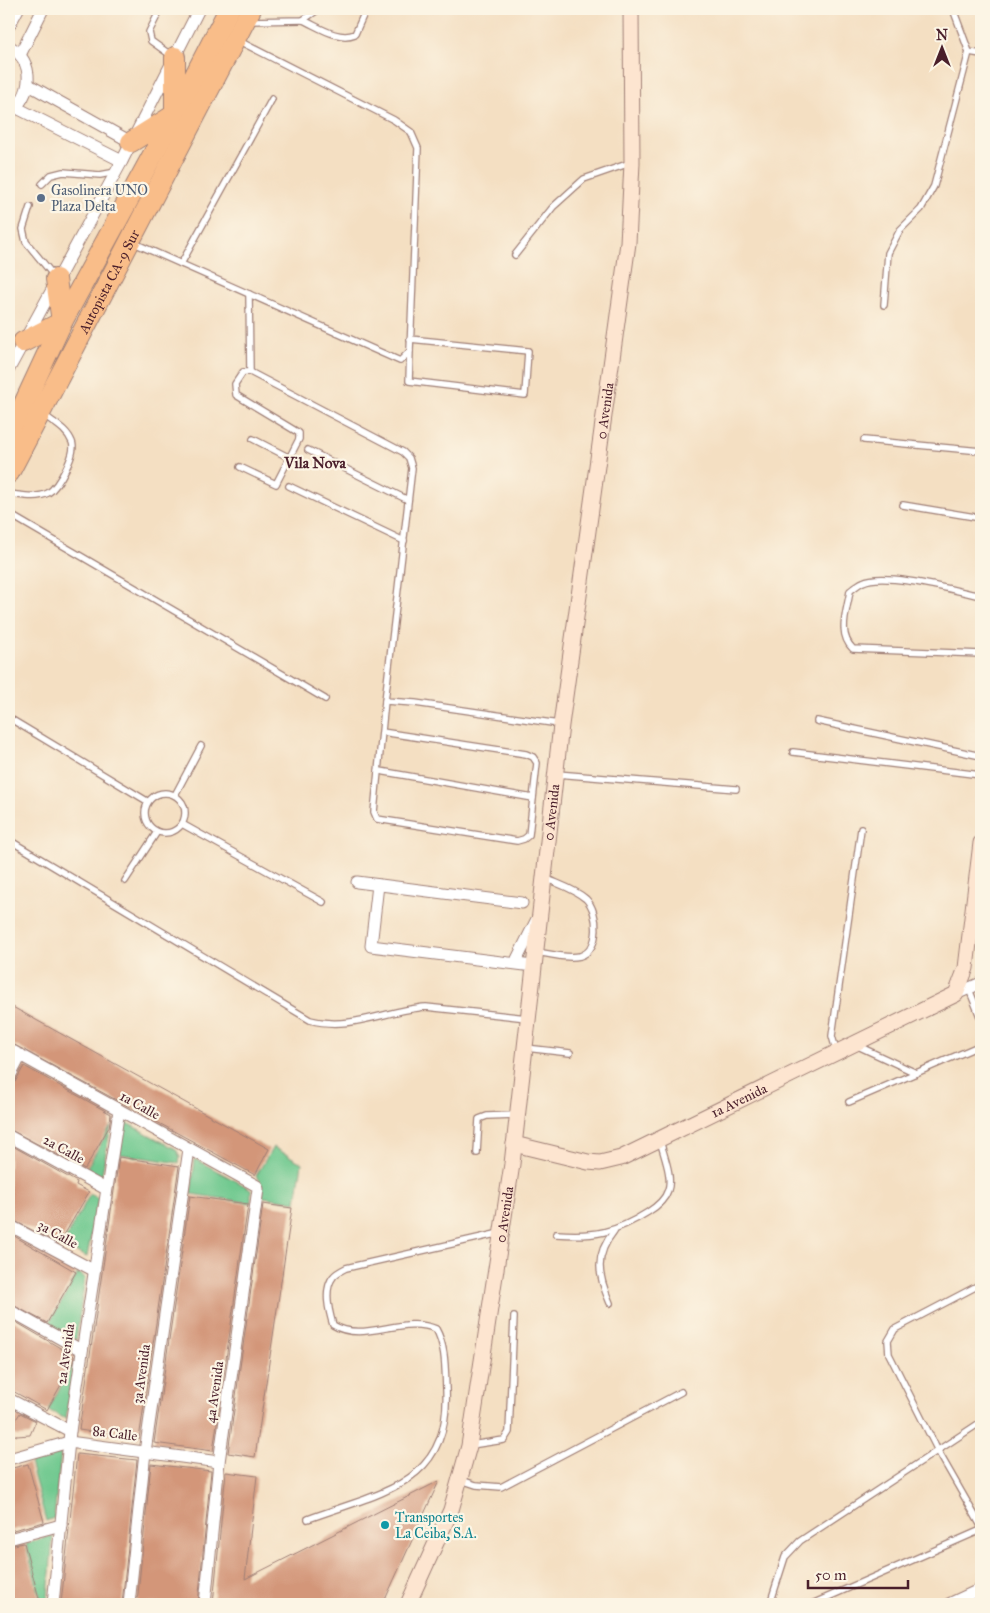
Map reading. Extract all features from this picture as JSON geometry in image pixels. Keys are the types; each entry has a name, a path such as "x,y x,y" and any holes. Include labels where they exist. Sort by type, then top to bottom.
{"highway":[{"name":"Autopista CA-9 Sur","path":"9,436 62,322 176,114 240,20"},
{"name":"Autopista CA-9 Sur","path":"9,472 129,241 240,20"},
{"path":"131,142 176,114 175,57"},
{"path":"22,342 62,322 56,279"}],"street":[{"path":"9,26 18,9"},
{"path":"20,55 43,9"},
{"path":"9,369 56,279 122,161 199,9"},
{"name":"0 Avenida","path":"408,1604 448,1518 461,1480 469,1446 502,1232 514,1144 561,725 628,243 632,163 631,9"},
{"path":"9,46 20,55 28,69 29,85 25,98 13,110 122,161"},
{"path":"29,85 131,142"},
{"path":"963,991 981,843"},
{"path":"357,882 522,904"},
{"path":"378,885 371,946 515,963 534,959"},
{"path":"515,963 539,915"},
{"name":"1a Avenida","path":"514,1144 574,1160 600,1163 621,1158 981,983"},
{"name":"1a Calle","path":"9,1049 257,1186"},
{"path":"9,1078 21,1055"},
{"name":"2a Avenida","path":"53,1604 69,1436 119,1110"},
{"name":"2a Calle","path":"9,1136 106,1189"},
{"name":"3a Avenida","path":"130,1604 145,1452 189,1149"},
{"name":"4a Avenida","path":"205,1604 219,1462 259,1192 257,1186"},
{"name":"3a Calle","path":"9,1225 93,1270"},
{"path":"9,1310 81,1350"},
{"path":"9,1398 69,1436"},
{"name":"8a Calle","path":"9,1459 69,1436 145,1452 219,1462"},
{"path":"9,1539 61,1524"},
{"path":"949,1604 981,1589"}],"lane":[{"path":"147,9 161,9 149,32 151,41 175,57"},
{"path":"303,20 319,9"},
{"path":"240,20 303,20 339,36 348,37 355,34 366,9"},
{"path":"884,305 888,252 900,230 921,209 934,186 969,52 953,9"},
{"path":"240,20 411,132 418,148 410,340 409,381 525,395 528,351 410,340"},
{"path":"969,52 981,54"},
{"path":"181,264 272,99"},
{"path":"515,255 553,206 584,179 632,163"},
{"path":"42,184 51,175 63,172 100,176 116,172"},
{"path":"30,207 23,229 26,242 56,279"},
{"path":"129,241 400,361 410,351"},
{"path":"249,294 250,372"},
{"path":"240,467 276,484 299,439 299,433 236,395 235,384 243,372 250,372 403,452 409,458 412,468 385,701 382,732 380,771 374,812 377,819 517,841 529,835 537,763 526,754 382,732"},
{"path":"9,494 31,496 48,492 60,478 70,460 73,444 66,431 40,412"},
{"path":"253,439 290,458"},
{"path":"864,440 981,450"},
{"path":"308,450 408,500"},
{"path":"289,486 404,541"},
{"path":"903,505 981,518"},
{"path":"9,514 325,699"},
{"path":"981,596 914,582 888,579 864,581 850,591 843,633 845,641 853,649 981,654"},
{"path":"385,701 415,703 561,725"},
{"path":"9,718 147,801"},
{"path":"817,721 981,756"},
{"path":"175,794 200,746"},
{"path":"793,752 981,775"},
{"path":"380,771 533,798"},
{"path":"555,774 736,789"},
{"path":"166,792 175,794 184,804 186,814 182,824 175,831 166,834 157,832 149,827 144,819 147,801 156,794 166,792"},
{"path":"182,824 323,902"},
{"path":"836,1052 832,1036 861,829"},
{"path":"125,882 157,832"},
{"path":"9,840 310,1020 328,1025 347,1024 411,1008 426,1007 528,1018"},
{"path":"534,959 580,956 588,952 592,945 596,922 592,906 585,898 543,877"},
{"path":"963,991 981,1019"},
{"path":"853,1044 916,1073"},
{"path":"849,1102 981,1045"},
{"path":"524,1048 570,1053"},
{"path":"477,1153 479,1120 487,1116 517,1115"},
{"path":"556,1234 577,1236 614,1231 659,1205 668,1190 669,1178 660,1140"},
{"path":"610,1303 599,1273 600,1257 605,1243 614,1231"},
{"path":"308,1519 390,1489 414,1475 428,1464 438,1448 445,1417 444,1352 436,1329 416,1323 357,1332 343,1331 333,1325 328,1311 328,1292 333,1277 346,1268 502,1232"},
{"path":"981,1284 895,1329 888,1341 889,1354 938,1451 981,1526"},
{"path":"469,1446 504,1440 509,1432 514,1317"},
{"path":"461,1480 476,1485 501,1487 681,1392"},
{"path":"770,1604 785,1557 800,1541 981,1422"},
{"path":"812,1604 981,1530"}],"green space":[{"path":"123,1121 176,1149 180,1157 179,1163 119,1154"},
{"path":"111,1126 101,1179 85,1171"},
{"path":"273,1147 302,1163 296,1202 263,1197 261,1182 256,1176"},
{"path":"195,1159 251,1189 251,1203 191,1194"},
{"path":"90,1194 98,1198 87,1257 62,1245"},
{"path":"78,1273 85,1278 76,1340 48,1325"},
{"path":"74,1362 66,1419 48,1410"},
{"path":"61,1453 54,1518 46,1521 30,1463"},
{"path":"53,1535 48,1598 41,1601 26,1544"}],"building":[{"path":"9,1005 269,1149 255,1175 9,1042"},
{"path":"24,1066 111,1114 109,1127 85,1169 9,1129 9,1085 15,1082"},
{"path":"9,1144 77,1182 76,1185 89,1192 59,1244 9,1218"},
{"path":"119,1157 179,1166 139,1439 79,1430"},
{"path":"190,1196 248,1204 213,1451 154,1443"},
{"path":"263,1204 292,1208 255,1457 228,1453"},
{"path":"9,1233 76,1272 47,1323 9,1303"},
{"path":"9,1318 74,1356 73,1363 47,1410 9,1389"},
{"path":"20,1413 36,1421 30,1435 17,1436 9,1432 9,1418 15,1421"},
{"path":"77,1454 137,1460 122,1604 61,1604"},
{"path":"28,1464 44,1522 9,1531 9,1469"},
{"path":"151,1464 211,1471 198,1604 137,1604"},
{"name":"Transportes La Ceiba, S.A.","path":"226,1472 257,1476 245,1579 439,1481 383,1604 213,1604"},
{"path":"24,1543 40,1602 9,1604 9,1546"}],"place":[{"name":"Gasolinera UNO Plaza Delta","path":"41,198"},
{"name":"Transportes La Ceiba, S.A.","path":"385,1525"}],"district":[{"name":"Vila Nova","path":"315,463"}]}
